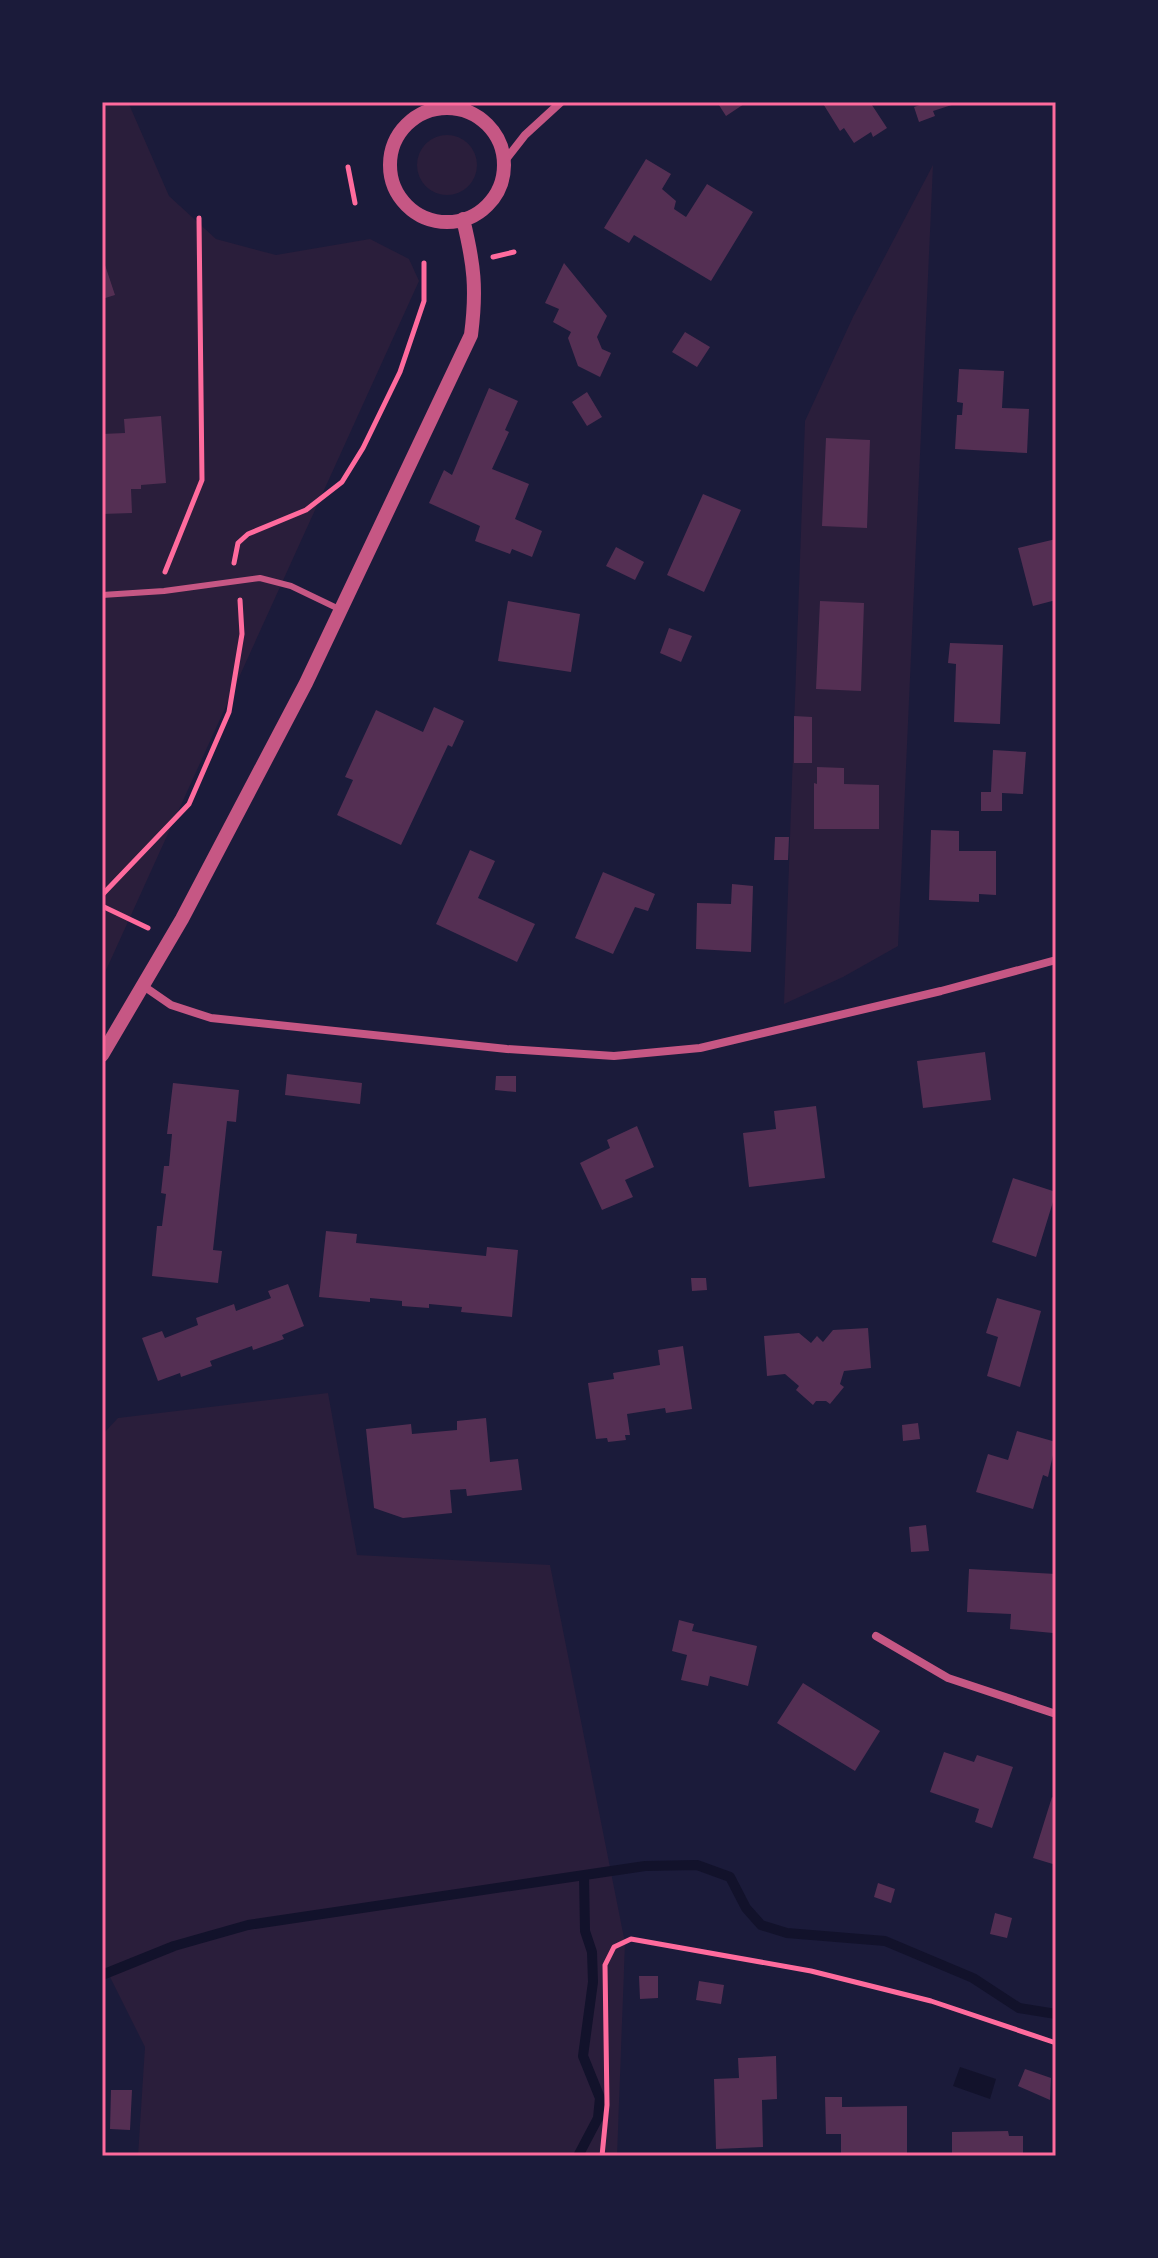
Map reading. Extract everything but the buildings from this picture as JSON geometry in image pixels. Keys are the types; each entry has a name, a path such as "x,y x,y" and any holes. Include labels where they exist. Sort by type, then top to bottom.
{"street":[{"path":"504,162 525,135 561,102"},
{"path":"465,106 491,129 500,144 504,162 502,180 495,196 483,209 463,219 448,222 428,219 411,209 398,194 391,176 390,156 396,137 416,109 465,106"},
{"path":"102,1055 171,938 306,683 471,335 476,283 463,219"},
{"path":"142,985 171,1005 211,1018 507,1049 614,1056 700,1048 941,991 1056,960"},
{"path":"876,1636 948,1678 1056,1714"}],"lane":[{"path":"102,595 260,578 291,586 341,610"}],"path":[{"path":"348,167 355,203"},
{"path":"157,591 202,480 199,218"},
{"path":"102,906 171,938"},
{"path":"602,2156 607,2105 605,1965 614,1947 631,1939 811,1971 931,2001 1056,2043"}],"shaded area":[{"path":"102,102 128,102 169,196 216,239 276,255 370,239 409,259 419,281 102,979"},
{"path":"447,135 469,143 477,165 469,187 447,195 425,187 417,165 425,143"},
{"path":"933,165 898,946 843,977 784,1004 805,421 853,317"},
{"path":"328,1393 357,1555 550,1565 625,1943 617,2156 138,2156 145,2047 102,1961 102,1435 118,1418"},
{"path":"960,2067 996,2079 990,2099 953,2086"}],"waterway":[{"path":"102,1975 174,1946 248,1925 645,1866 697,1865 730,1877 746,1908 761,1925 787,1933 885,1941 973,1978 1019,2008 1056,2014"},
{"path":"578,2156 598,2118 600,2098 583,2056 593,1982 592,1952 585,1931 584,1875"}]}
